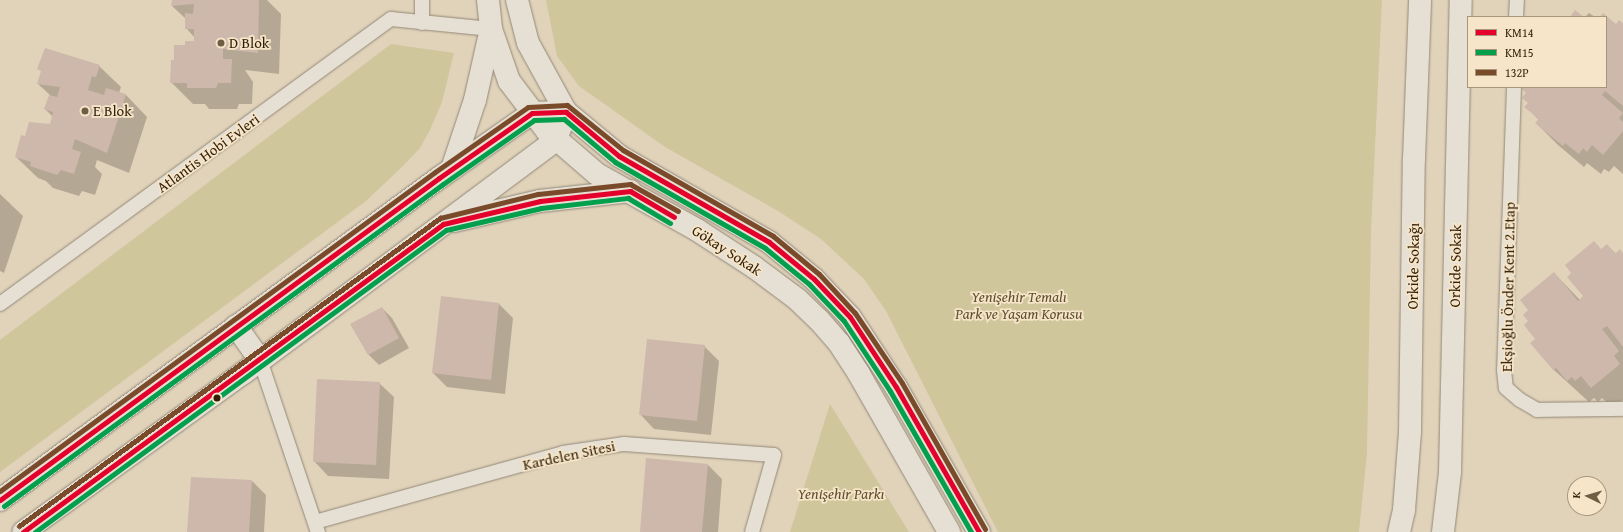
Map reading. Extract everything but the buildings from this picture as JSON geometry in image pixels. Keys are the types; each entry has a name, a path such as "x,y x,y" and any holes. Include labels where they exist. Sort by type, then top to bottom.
{"street":[{"name":"Gökay Sokak","path":"488,0 491,28 509,81 532,113 556,140 596,174 630,191 697,230 754,267 797,299 819,320 839,344 859,374 949,532"},
{"name":"Gökay Sokak","path":"517,0 528,43 566,112 619,156 769,242 814,279 850,317 896,387 979,532"},
{"name":"Orkide Sokağı","path":"1399,532 1404,510 1410,432 1414,159 1420,0"},
{"name":"Orkide Sokak","path":"1443,532 1450,472 1461,0"},
{"path":"452,169 475,100 491,28"},
{"path":"0,500 236,326 452,169 532,113 566,112 556,140 260,360 24,532"},
{"path":"443,224 540,201 630,191"},
{"path":"236,326 260,360"}],"lane":[{"path":"422,0 422,23"},
{"path":"1516,16 1517,0"},
{"name":"Atlantis Hobi Evleri","path":"0,304 391,20 491,28"},
{"name":"Ekşioğlu Önder Kent 2.Etap","path":"1514,88 1504,370 1506,388 1520,400 1537,410 1623,409"},
{"name":"Kardelen Sitesi","path":"260,360 316,527 563,453 624,444 774,455 752,532"}],"green space":[{"name":"Yenişehir Temalı Park ve Yaşam Korusu","path":"546,0 1382,0 1371,231 1367,453 1359,532 998,532 886,311 864,279 821,239 778,211 665,147 579,86 557,56"},
{"path":"391,44 454,53 442,102 430,130 420,148 366,201 0,472 0,340"},
{"name":"Yenişehir Parkı","path":"830,404 909,532 790,532"}],"transit line":[{"name":"132P","path":"0,491 435,172 528,107 567,105 623,150 773,236 819,274 855,313 902,383 985,529"},
{"name":"KM14","path":"0,500 439,178 532,113 566,112 619,156 769,242 814,279 850,317 896,387 979,532"},
{"name":"KM15","path":"4,506 443,184 534,120 564,119 615,162 765,248 809,284 844,321 890,391 971,532"},
{"name":"132P","path":"19,526 440,218 538,194 630,184 678,211"},
{"name":"KM14","path":"23,532 443,224 540,201 630,191 674,217"},
{"name":"KM15","path":"35,532 446,230 541,208 628,198 670,223"}],"place":[{"name":"D Blok","path":"221,43"},
{"name":"E Blok","path":"85,111"}]}
